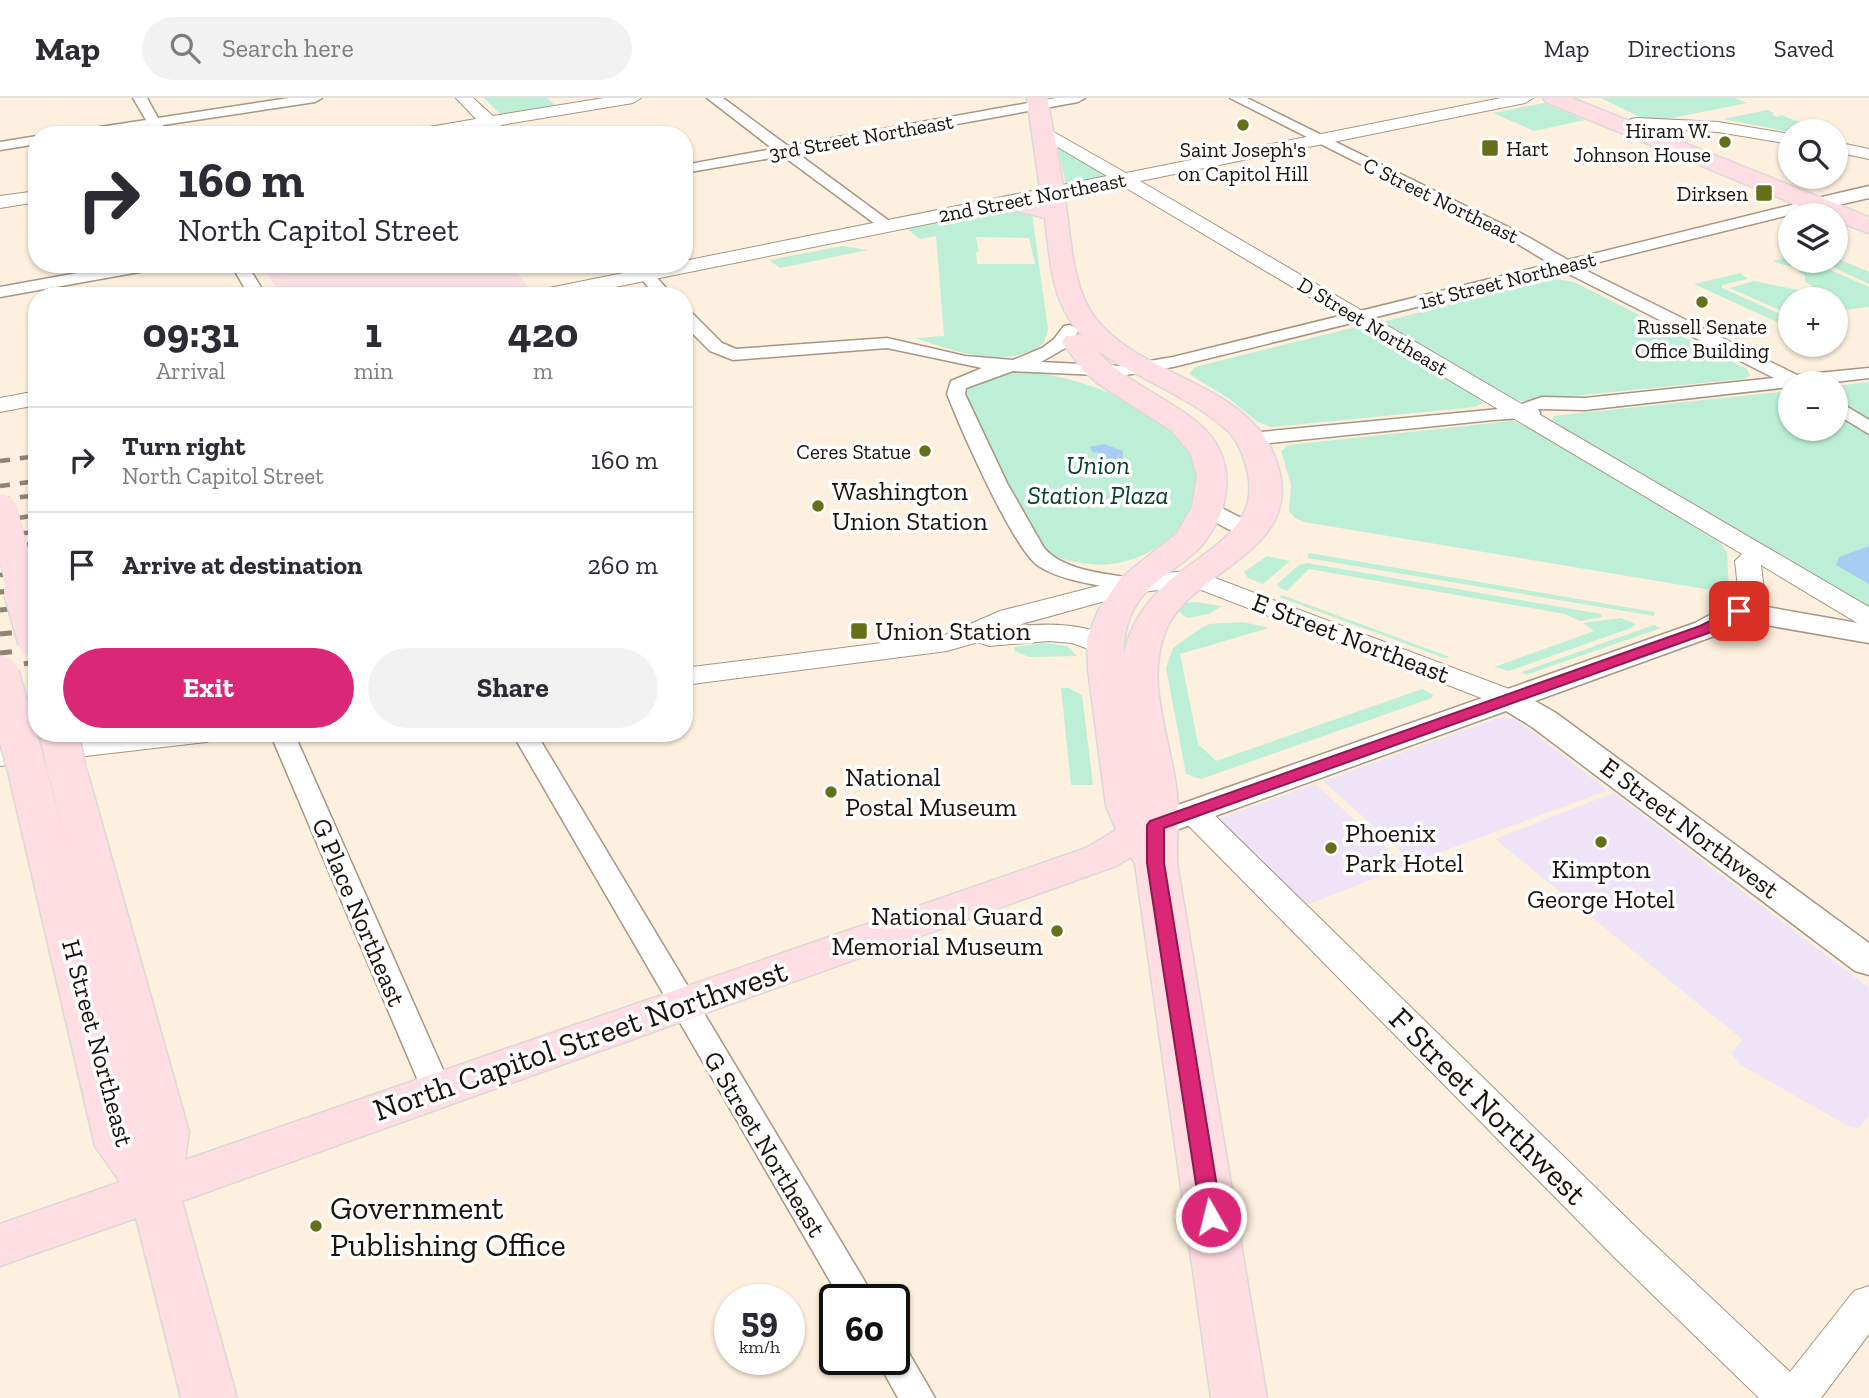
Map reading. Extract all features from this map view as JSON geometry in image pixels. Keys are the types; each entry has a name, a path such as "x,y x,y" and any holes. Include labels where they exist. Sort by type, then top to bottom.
{"main road":[{"path":"1553,98 1814,203"},
{"path":"1585,98 1697,155"},
{"path":"1038,102 1067,289 1063,306 1070,330 1084,355 1124,377 1201,444 1210,461 1213,476 1208,507 1190,539 1133,585 1110,621 1105,647 1126,806 1156,832"},
{"name":"1st Street Northeast","path":"1820,203 1869,192"},
{"path":"976,208 1055,203"},
{"path":"1848,217 1869,226"},
{"path":"1067,289 1093,332 1113,349 1124,377"},
{"path":"1124,377 1212,404 1233,420 1250,439 1264,467 1266,487 1262,512 1252,531 1232,552 1168,601 1153,618 1141,653 1139,678 1157,796 1156,832 1239,1398"},
{"path":"0,506 28,607"},
{"path":"1190,539 1189,569 1194,579"},
{"path":"1156,832 1507,698 1706,629 1739,611 1869,634"},
{"name":"H Street Northeast","path":"0,675 28,735"},
{"name":"E Street Northwest","path":"1507,698 1544,720 1869,962"},
{"name":"H Street Northeast","path":"31,742 39,759 120,1146 151,1175 209,1398"},
{"name":"North Capitol Street Northwest","path":"0,1245 151,1175 433,1080 822,943 1101,832 1156,832"},
{"path":"0,1220 151,1175"}],"street":[{"path":"140,98 156,126"},
{"path":"173,126 314,98"},
{"path":"464,98 492,126"},
{"path":"465,126 634,98"},
{"path":"714,98 887,226"},
{"name":"D Street Northeast","path":"987,98 1869,618"},
{"name":"3rd Street Northeast","path":"693,167 1008,111 1038,102 1078,98"},
{"name":"C Street Northeast","path":"1237,98 1522,240 1565,265 1778,373"},
{"name":"2nd Street Northeast","path":"1055,203 1125,178 1525,98"},
{"path":"1637,123 1718,127 1778,137"},
{"path":"0,146 28,142"},
{"path":"1848,150 1869,154"},
{"path":"0,202 28,197"},
{"name":"2nd Street Northeast","path":"693,260 976,208"},
{"name":"1st Street Northeast","path":"1124,377 1778,213"},
{"path":"0,292 106,273"},
{"name":"2nd Street Northeast","path":"573,287 625,273"},
{"path":"644,273 657,287"},
{"path":"693,324 716,347 733,355 881,343 904,345 936,354 1005,366 1124,377"},
{"path":"1070,330 1062,342 1049,353 983,372 957,385 956,394 1032,549 1044,561 1055,565 1133,585"},
{"path":"1848,376 1869,373"},
{"path":"1250,439 1517,411 1547,414 1567,412 1585,404 1778,384"},
{"path":"0,405 28,400"},
{"path":"1848,414 1869,428"},
{"path":"1208,507 1252,531"},
{"path":"1739,611 1752,598 1748,561 1759,554"},
{"path":"947,643 968,637 1010,617 1133,585 1194,579"},
{"name":"E Street Northeast","path":"1194,579 1507,698"},
{"path":"693,676 947,643 1059,632 1083,636 1105,647"},
{"path":"39,759 148,742"},
{"name":"G Place Northeast","path":"286,742 433,1080"},
{"name":"G Street Northeast","path":"529,742 849,1284"},
{"name":"F Street Northwest","path":"1156,832 1578,1196 1745,1354 1787,1398"},
{"path":"1795,1398 1869,1303"},
{"path":"903,1375 917,1398"}],"shaded area":[{"path":"267,273 517,273 529,287 275,287"},
{"path":"1501,717 1515,719 1608,790 1414,862 1323,781"},
{"path":"1315,784 1406,866 1304,906 1220,824 1220,818"},
{"path":"1614,793 1869,988 1869,1116 1859,1128 1850,1127 1741,1065 1731,1053 1743,1040 1495,839"}],"green space":[{"path":"484,98 547,98 556,106 501,115"},
{"path":"1601,98 1734,98 1747,103 1662,120 1640,117"},
{"path":"1544,103 1585,120 1534,131 1493,113"},
{"path":"1767,110 1774,113 1772,115 1787,119 1778,119 1778,130 1723,119"},
{"path":"1061,148 1108,176 1066,185 1058,149"},
{"path":"1010,209 1032,214 1048,329 1044,343 1014,356 997,357 963,353 915,338 944,336 936,236 920,239 907,229","holes":["976,237 1029,238 1035,264 977,264 976,252 979,252"]},
{"path":"842,246 868,250 780,268 769,260"},
{"path":"1848,263 1869,272 1869,284 1846,273 1848,273"},
{"path":"1740,273 1748,279 1722,285 1722,288 1778,313 1778,323 1694,284"},
{"path":"1801,273 1837,273 1869,287 1869,307 1848,310 1848,287 1810,287 1813,286 1805,282 1805,276"},
{"path":"1549,278 1574,282 1747,369 1750,376 1742,379 1521,401 1512,399 1383,322"},
{"path":"1754,281 1783,287 1778,287 1778,309 1730,288"},
{"path":"1356,327 1483,403 1475,407 1272,427 1258,422 1228,398 1189,374 1195,367"},
{"name":"Union Station Plaza","path":"1025,371 1068,379 1118,396 1162,421 1179,437 1191,454 1197,477 1195,499 1186,519 1172,536 1133,559 1111,564 1069,561 1040,545 1029,529 965,398 972,384 979,380 1008,372"},
{"path":"1869,382 1869,609 1552,421 1554,416 1778,392 1778,441 1848,441 1848,385"},
{"path":"1512,421 1527,426 1721,543 1727,553 1729,589 1717,591 1304,522 1289,511 1291,485 1281,451 1289,445"},
{"path":"1309,553 1655,612 1654,616 1307,558"},
{"path":"1267,556 1290,561 1263,584 1248,578 1244,572"},
{"path":"1307,563 1601,614 1602,617 1580,621 1565,614 1309,569 1287,591 1278,587 1277,584 1299,565"},
{"path":"1282,595 1450,657 1444,658 1279,597"},
{"path":"1187,603 1222,606 1209,614 1187,618 1177,610"},
{"path":"1621,618 1636,624 1509,671 1494,667 1594,631 1583,623"},
{"path":"1243,622 1269,628 1180,654 1198,744 1216,761 1422,689 1433,695 1432,698 1201,779 1186,774 1166,668 1173,648 1209,624"},
{"path":"1654,625 1661,628 1526,675 1522,672"},
{"path":"1043,643 1067,646 1077,656 1029,657 1015,651 1014,647"},
{"path":"1061,688 1069,688 1082,695 1093,785 1071,785"}],"water":[{"path":"1104,444 1123,451 1123,460 1100,465 1097,460 1102,459 1105,454 1092,452 1090,447"},
{"path":"1869,546 1869,584 1836,565 1839,557"}],"railway":[{"path":"0,461 28,457"},
{"path":"0,486 28,482"},
{"path":"0,500 28,496"},
{"path":"0,521 28,516"},
{"path":"0,535 28,533"},
{"path":"0,548 28,545"},
{"path":"0,564 28,561"},
{"path":"0,575 28,572"},
{"path":"12,591 0,592 28,589"},
{"path":"0,610 28,607"},
{"path":"0,634 28,631"},
{"path":"0,653 28,650"},
{"path":"0,667 28,663"}],"place":[{"name":"Saint Joseph's on Capitol Hill","path":"1243,125"},
{"name":"Hiram W. Johnson House","path":"1725,142"},
{"name":"Hart","path":"1490,148"},
{"name":"Dirksen","path":"1764,193"},
{"name":"Russell Senate Office Building","path":"1702,302"},
{"name":"Ceres Statue","path":"925,451"},
{"name":"Washington Union Station","path":"818,506"},
{"name":"Union Station","path":"859,631"},
{"name":"National Postal Museum","path":"831,792"},
{"name":"Kimpton George Hotel","path":"1601,842"},
{"name":"Phoenix Park Hotel","path":"1331,848"},
{"name":"National Guard Memorial Museum","path":"1057,931"},
{"name":"Government Publishing Office","path":"316,1226"}],"route":[{"path":"1211,1217 1156,863 1156,825 1706,629 1739,611"}]}
